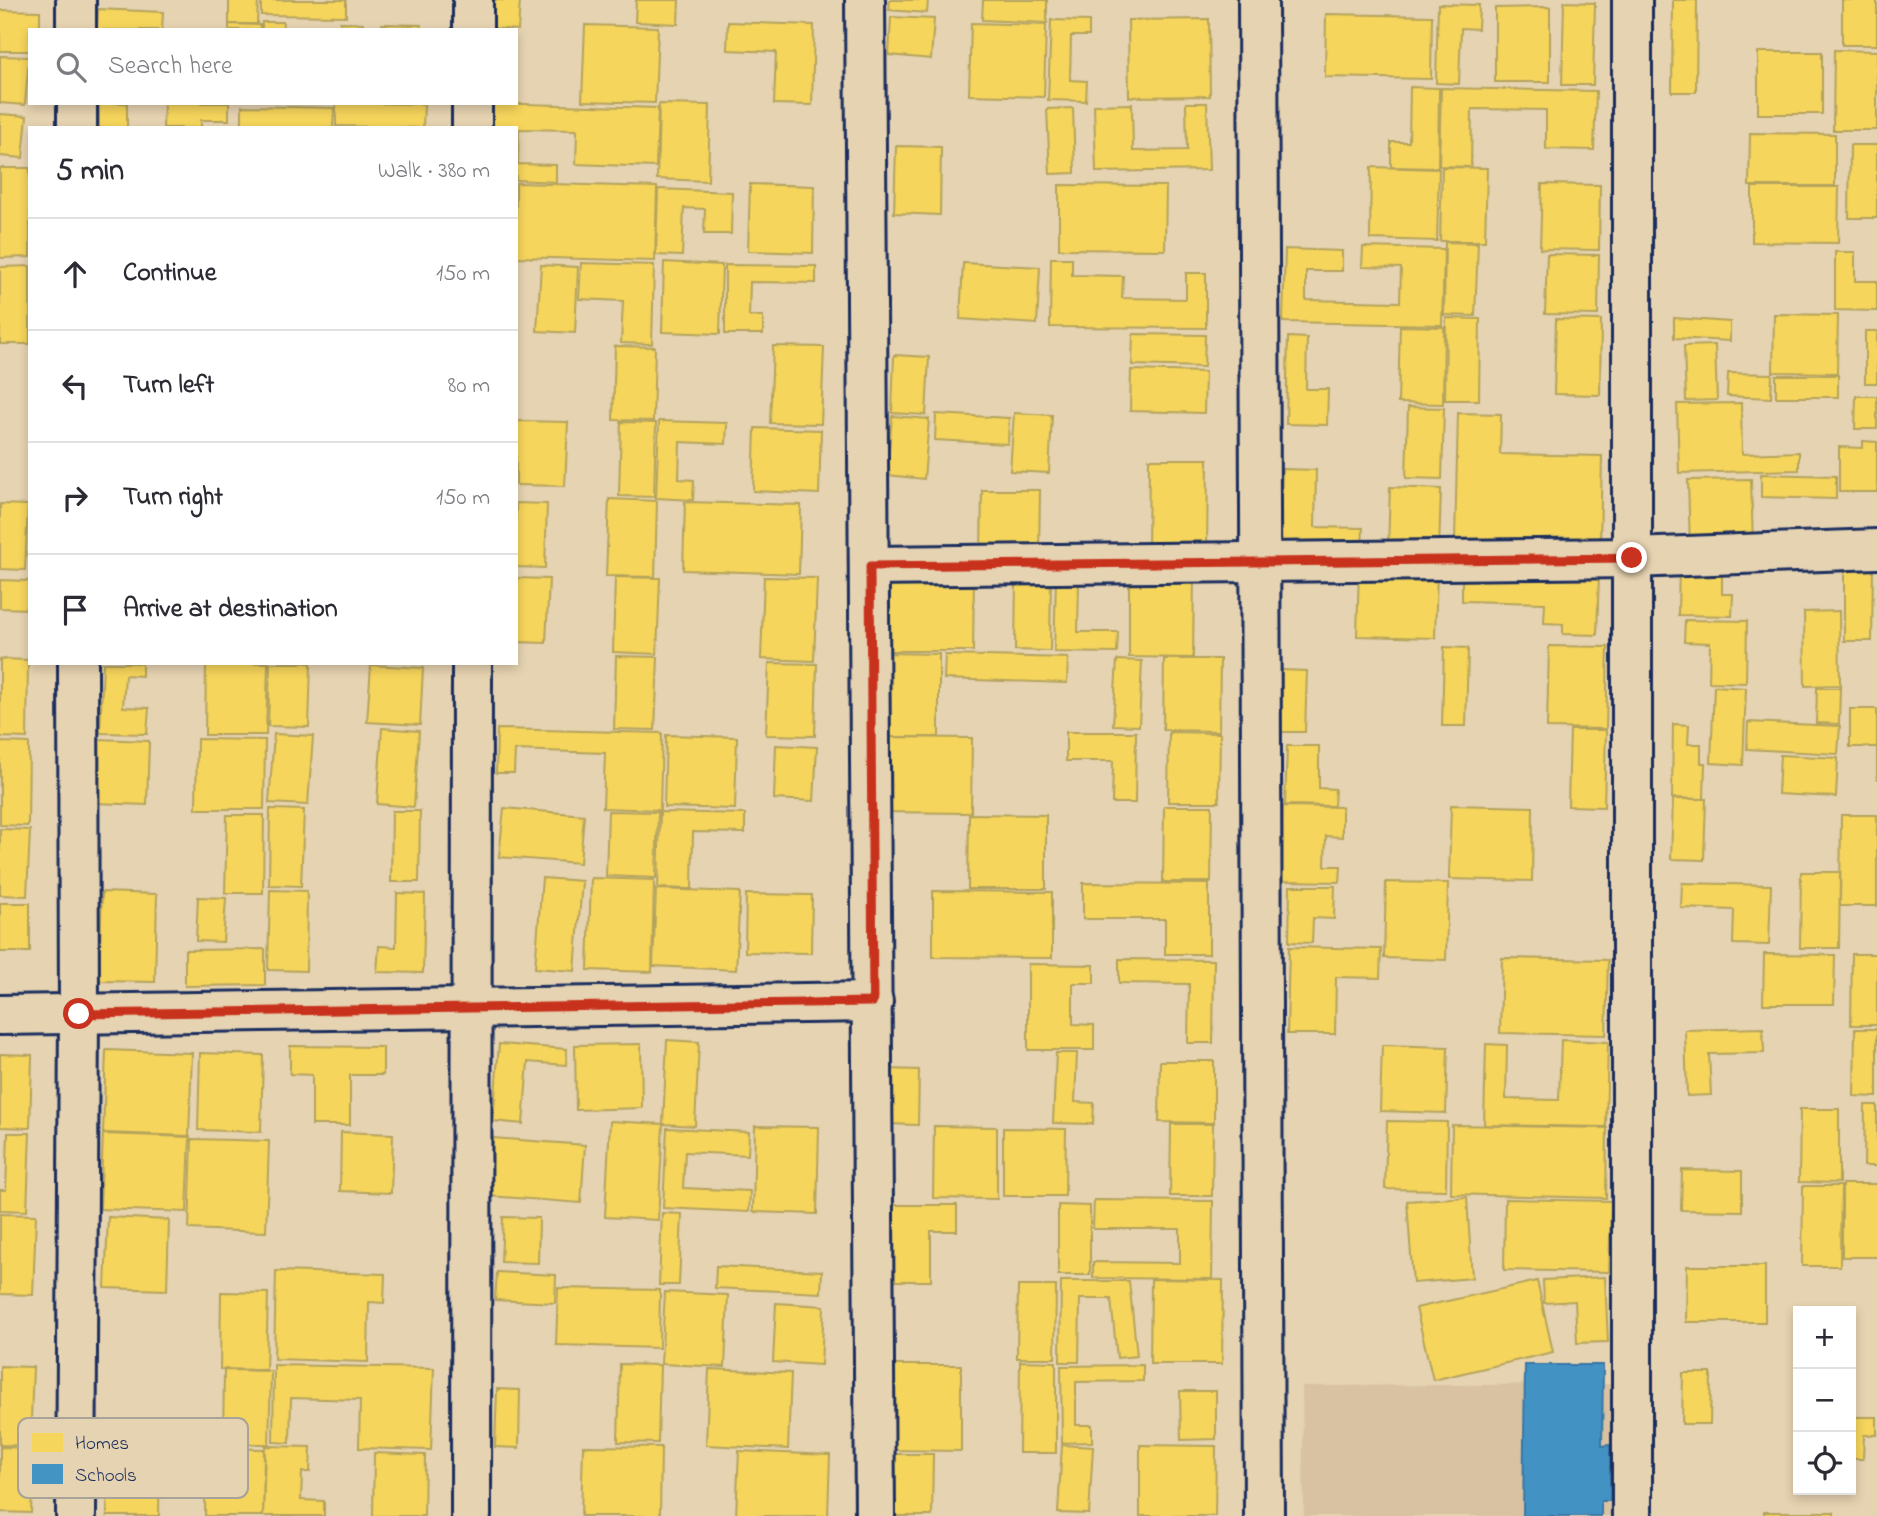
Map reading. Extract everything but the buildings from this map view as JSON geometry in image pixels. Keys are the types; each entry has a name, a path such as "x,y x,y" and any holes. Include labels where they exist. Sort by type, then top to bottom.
{"street":[{"path":"76,0 76,28"},
{"path":"473,0 473,28"},
{"path":"865,0 875,1516"},
{"path":"1258,0 1264,1516"},
{"path":"1632,0 1632,1516"},
{"path":"76,105 77,126"},
{"path":"472,105 472,126"},
{"path":"870,566 1632,558 1877,550"},
{"path":"77,1418 78,665"},
{"path":"471,1516 472,665"},
{"path":"0,1015 873,1002"},
{"path":"76,1498 76,1516"}],"shaded area":[{"path":"1617,1384 1618,1516 1304,1516 1302,1386"}],"route":[{"path":"79,1014 873,1002 870,566 1632,558"}]}
